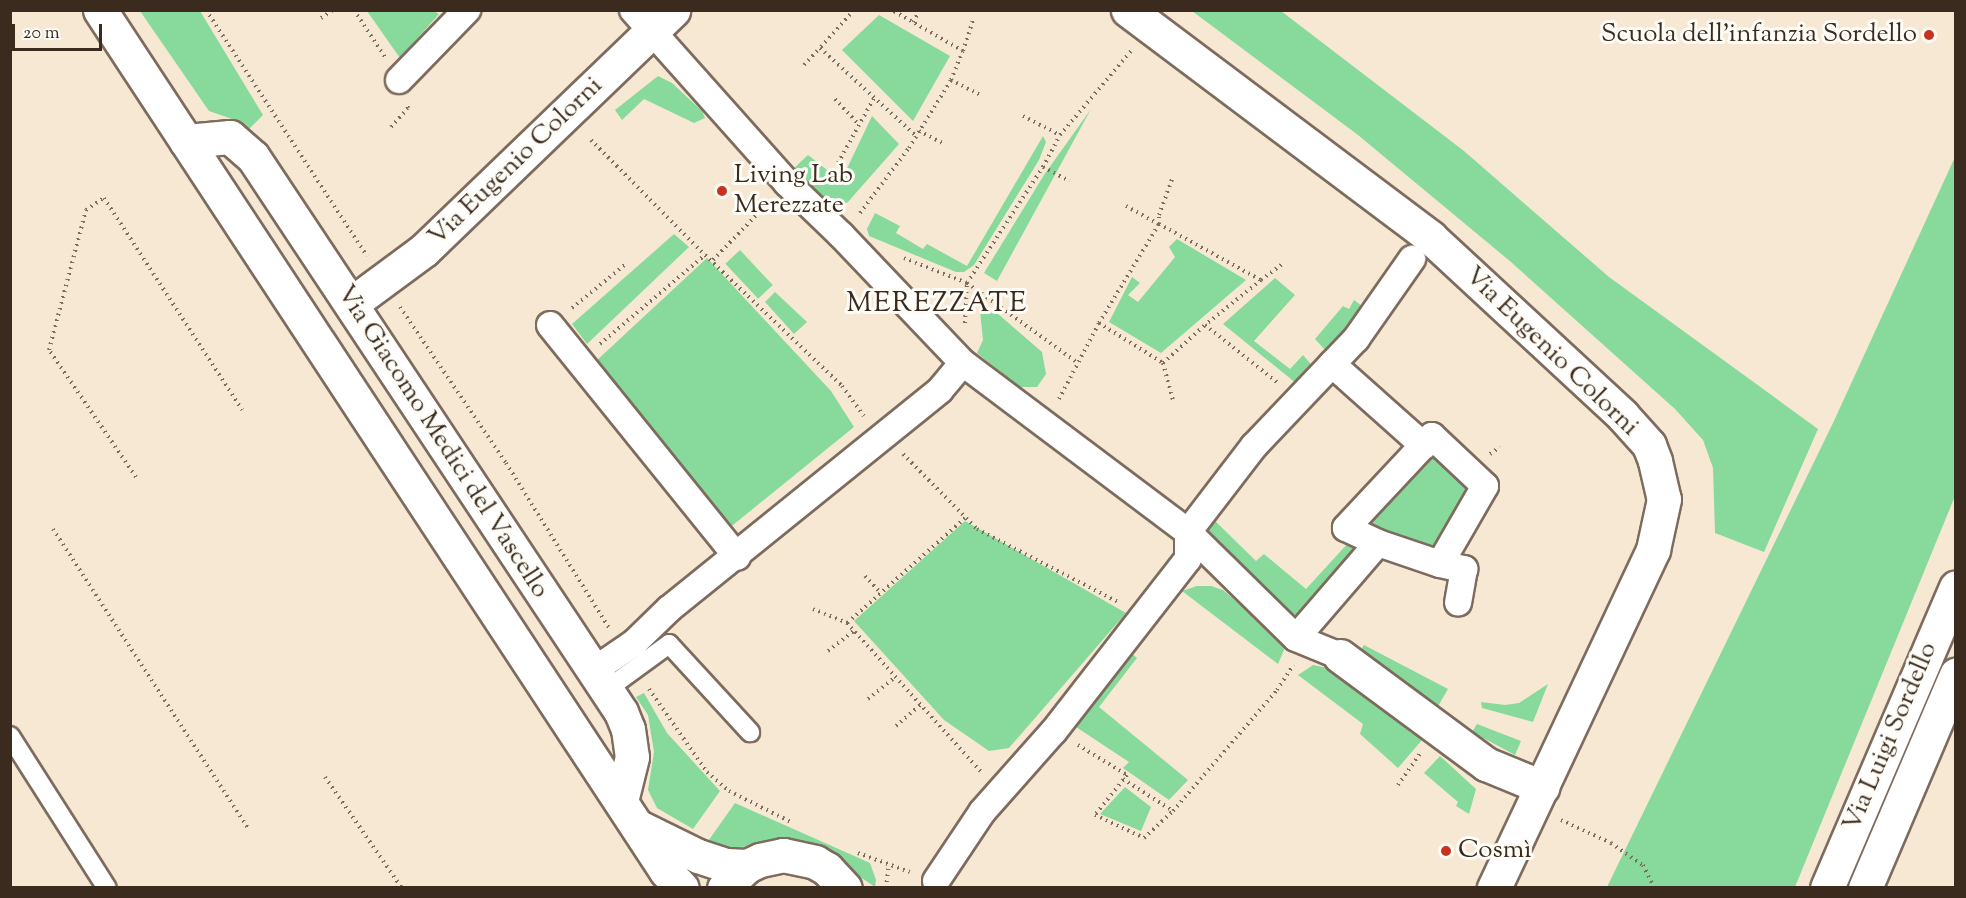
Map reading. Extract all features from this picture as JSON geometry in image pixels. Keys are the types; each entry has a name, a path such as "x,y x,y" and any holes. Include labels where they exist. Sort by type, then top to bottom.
{"street":[{"name":"Via Giacomo Medici del Vascello","path":"100,10 666,871 682,888"},
{"path":"399,80 467,10"},
{"name":"Via Eugenio Colorni","path":"1128,10 1430,237 1623,416 1648,445 1661,481 1664,499 1653,550 1494,888"},
{"name":"Via Eugenio Colorni","path":"351,304 424,250 653,17"},
{"path":"653,17 788,183 842,235 963,363 1188,532 1301,640 1340,656 1486,764 1542,787"},
{"name":"Via Giacomo Medici del Vascello","path":"186,141 230,137 245,149 351,304 621,712 631,742 628,813"},
{"path":"936,881 982,812 1008,780 1054,731 1142,614 1188,559 1188,532 1254,446 1356,339 1412,259"},
{"path":"550,325 737,557"},
{"path":"599,681 629,659 669,609 737,557 939,390 963,363"},
{"path":"1332,364 1424,446"},
{"path":"1440,564 1485,486 1432,435 1346,528 1378,543 1440,564 1464,569 1458,602"},
{"path":"1301,640 1378,543"},
{"name":"Via Luigi Sordello","path":"1827,888 1956,587"},
{"name":"Via Luigi Sordello","path":"1865,888 1956,675"},
{"path":"628,813 698,856 726,865 736,877 759,860 783,855 802,857 827,869 846,886"}],"lane":[{"path":"629,659 669,644 750,732"},
{"path":"10,736 107,888"}],"path":[{"path":"206,10 506,463 629,659 707,772 729,791 794,824"},
{"path":"321,18 333,10"},
{"path":"354,10 399,80"},
{"path":"804,65 854,10"},
{"path":"892,10 963,51"},
{"path":"913,22 920,10"},
{"path":"842,235 888,179 951,80 973,21"},
{"path":"963,363 967,283 1043,166 1060,135 1131,52 1133,43"},
{"path":"820,48 916,136"},
{"path":"951,80 980,94"},
{"path":"838,163 874,98"},
{"path":"836,99 859,125"},
{"path":"1023,116 1060,135"},
{"path":"919,131 944,144"},
{"path":"591,140 705,255 713,260 842,386 884,435 977,530 1142,614"},
{"path":"1043,166 1069,181"},
{"path":"1046,424 1099,323 1159,224 1159,214 1172,179"},
{"path":"713,260 788,183"},
{"path":"136,477 50,350 86,210 104,198 242,410"},
{"path":"1126,206 1261,280"},
{"path":"580,363 620,325 705,255"},
{"path":"897,255 967,283 1078,363"},
{"path":"550,325 627,263"},
{"path":"1163,363 1205,325 1282,264"},
{"path":"1099,323 1163,363 1173,400"},
{"path":"1205,325 1299,400"},
{"path":"848,623 964,518"},
{"path":"53,529 247,827"},
{"path":"865,576 881,593"},
{"path":"813,609 848,623 983,775 1008,780"},
{"path":"828,651 854,631"},
{"path":"1054,731 1127,775 1095,814 1144,838 1173,811 1277,690 1301,640"},
{"path":"868,699 895,677"},
{"path":"896,726 920,705"},
{"path":"1398,785 1438,728"},
{"path":"325,777 402,888"},
{"path":"1123,779 1173,811"},
{"path":"1611,843 1643,865 1654,888"},
{"path":"853,851 936,881"},
{"path":"886,888 889,864"}],"green space":[{"path":"140,11 200,11 263,115 249,129 232,119 209,111"},
{"path":"367,11 434,11 439,14 400,58"},
{"path":"1192,11 1281,11 1464,151 1609,277 1818,429 1764,552 1715,533 1713,468 1703,440 1675,409 1511,262 1358,135"},
{"path":"879,15 950,56 913,121 842,50"},
{"path":"658,76 672,83 702,111 705,118 694,123 644,99 622,120 615,110"},
{"path":"1091,109 997,281 984,273 1044,175"},
{"path":"872,116 899,144 848,202 838,207 814,190 794,168 808,155 841,181"},
{"path":"1043,136 1046,142 1039,160 974,265 964,272 956,272 869,236 867,229 875,213 900,226 896,233 923,249 927,244 967,266"},
{"path":"1955,157 1955,496 1795,887 1607,887 1833,423"},
{"path":"674,234 689,247 587,344 572,324"},
{"path":"1177,239 1246,280 1161,353 1109,322 1132,277 1140,283 1128,295 1138,302 1175,257 1169,247"},
{"path":"740,250 773,285 758,299 725,264"},
{"path":"707,258 831,391 854,427 728,529 595,362"},
{"path":"1275,278 1295,295 1254,341 1290,369 1303,355 1316,370 1297,384 1223,324"},
{"path":"775,292 807,322 794,334 765,302"},
{"path":"1354,300 1366,309 1327,352 1315,339 1343,306 1349,309"},
{"path":"979,302 997,313 1042,352 1046,374 1037,387 1020,387 977,353 983,340"},
{"path":"1328,388 1211,517 1256,561 1264,554 1306,589 1350,541 1362,547 1306,616 1288,613 1207,535 1204,528 1207,517 1314,395"},
{"path":"1432,454 1476,483 1440,553 1366,524"},
{"path":"965,521 1126,613 1009,748 989,751 944,720 854,621"},
{"path":"1197,586 1211,586 1223,590 1282,640 1284,650 1278,664 1182,591"},
{"path":"1364,645 1448,689 1437,708 1358,654"},
{"path":"1128,650 1137,658 1099,707 1188,780 1169,800 1123,768 1129,762 1070,723"},
{"path":"1313,665 1333,669 1422,740 1398,768 1360,734 1363,724 1298,675"},
{"path":"1548,684 1533,722 1482,708 1481,702 1505,705 1519,703"},
{"path":"644,693 667,733 720,791 693,829 657,808 648,790 654,752 648,715 636,697"},
{"path":"1477,724 1521,741 1515,755 1472,732"},
{"path":"1440,756 1476,789 1469,814 1456,806 1458,802 1424,773"},
{"path":"1125,787 1151,807 1141,831 1100,814"},
{"path":"735,803 870,863 876,880 875,887 816,847 759,844 735,848 706,844"}],"place":[{"name":"Scuola dell’infanzia Sordello","path":"1929,35"},
{"name":"Living Lab Merezzate","path":"722,191"},
{"name":"Cosmì","path":"1446,851"}],"district":[{"name":"MEREZZATE","path":"937,304"}]}
